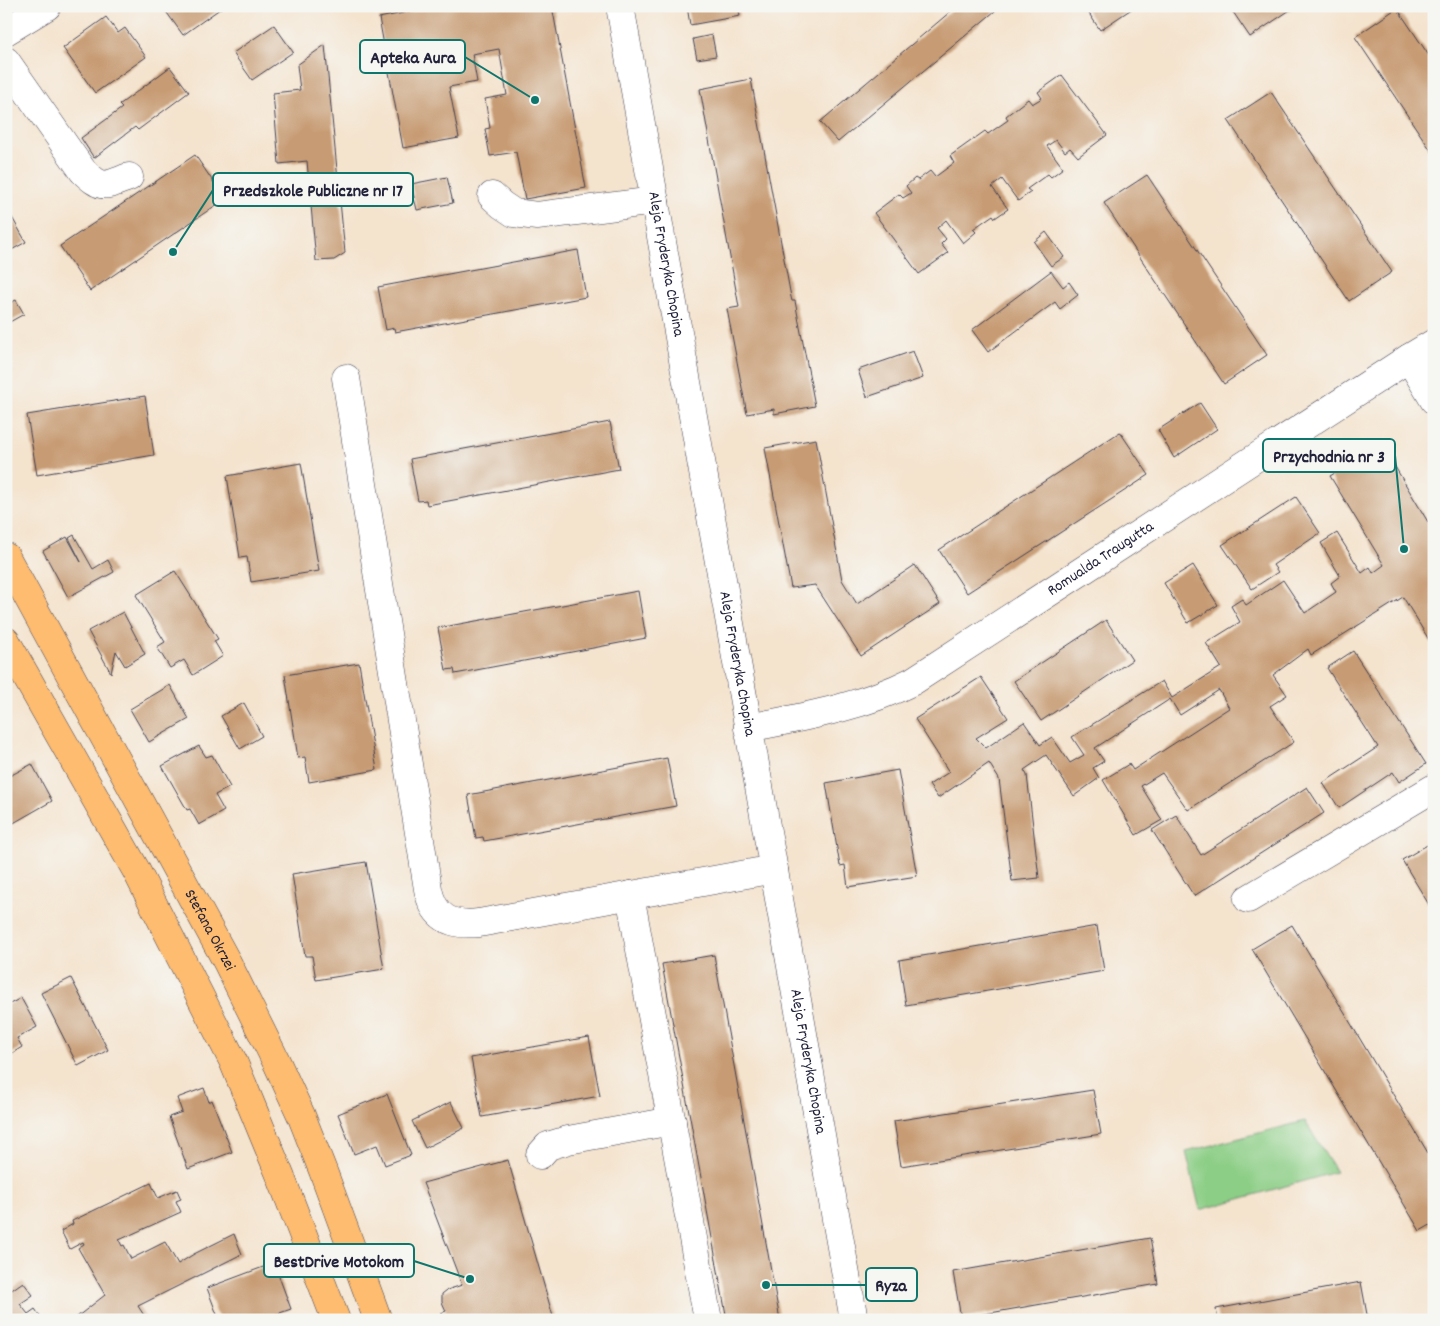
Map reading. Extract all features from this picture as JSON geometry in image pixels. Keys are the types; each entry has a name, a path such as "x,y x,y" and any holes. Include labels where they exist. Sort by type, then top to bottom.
{"main road":[{"name":"Stefana Okrzei","path":"6,557 227,962 277,1063 301,1115 320,1163 378,1320"},
{"path":"6,641 136,870 233,1062 280,1174 336,1320"}],"street":[{"path":"6,31 47,6"},
{"name":"Aleja Fryderyka Chopina","path":"620,6 854,1320"},
{"path":"6,61 83,170 96,182 106,186 129,177"},
{"path":"492,196 514,214 537,216 655,201"},
{"name":"Romualda Traugutta","path":"748,728 796,719 858,703 888,694 913,681 1434,343"},
{"path":"1409,358 1434,400"},
{"path":"346,378 427,880 432,904 435,908 449,920 465,924 774,869"},
{"path":"1248,899 1434,788"},
{"path":"630,895 708,1320"},
{"path":"540,1155 548,1146 568,1140 672,1121"}],"green space":[{"path":"1305,1121 1336,1172 1200,1210 1186,1152"}],"building":[{"path":"162,6 224,6 183,35"},
{"path":"436,6 552,6 586,188 525,199 516,152 490,156 485,129 490,128 485,99 507,95 499,49 472,54 477,82 449,87 459,138 403,148 379,18"},
{"path":"687,6 738,6 740,16 690,25"},
{"path":"957,6 1001,6 838,142 820,122"},
{"path":"1084,6 1136,6 1100,30"},
{"path":"1229,6 1291,6 1293,8 1250,37"},
{"path":"1397,8 1434,63 1434,155 1355,37"},
{"path":"106,17 118,33 125,28 146,57 95,93 63,48"},
{"path":"274,25 293,52 252,80 233,53"},
{"path":"712,35 716,56 697,59 693,39"},
{"path":"325,45 345,253 334,260 316,261 307,161 279,164 273,93 300,90 297,65"},
{"path":"170,67 189,92 138,130 135,127 94,158 81,138 122,108 119,105"},
{"path":"1062,75 1107,135 1078,157 1070,148 1065,152 1056,140 1047,146 1063,168 1051,177 1048,174 1027,189 1031,192 1018,201 1002,179 992,187 1008,209 995,218 993,215 973,229 976,232 963,243 946,220 937,228 946,239 941,244 948,253 919,274 874,213 899,194 903,198 911,193 906,186 915,178 918,180 930,171 935,177 954,163 950,156 985,131 988,134 1008,120 1006,116 1028,99 1032,104 1042,98 1038,92"},
{"path":"751,79 791,297 792,301 795,301 815,406 774,414 774,409 747,414 727,309 739,307 700,89"},
{"path":"1271,92 1392,272 1349,301 1228,120"},
{"path":"195,155 225,199 90,291 60,246"},
{"path":"1147,175 1267,355 1224,384 1104,203"},
{"path":"447,177 453,203 417,210 411,184"},
{"path":"6,207 26,242 6,253"},
{"path":"1046,232 1064,257 1051,266 1034,242"},
{"path":"578,250 586,297 395,332 394,328 386,330 378,287"},
{"path":"1051,271 1063,287 1069,282 1078,295 1060,309 1055,302 988,352 972,330"},
{"path":"16,300 24,314 6,324 6,305"},
{"path":"913,351 923,378 867,397 858,370"},
{"path":"145,396 154,455 37,475 27,415"},
{"path":"1200,403 1217,429 1174,458 1158,430"},
{"path":"610,422 619,469 427,505 426,500 418,501 410,459"},
{"path":"1120,432 1149,475 967,593 939,550"},
{"path":"816,439 842,580 857,604 915,565 940,604 861,656 815,585 791,588 765,448"},
{"path":"1382,445 1434,532 1434,648 1403,597 1311,655 1308,649 1273,675 1287,695 1270,706 1294,742 1188,810 1162,773 1141,786 1162,820 1136,835 1103,780 1129,764 1133,770 1229,708 1219,690 1180,715 1170,699 1095,748 1104,761 1093,768 1099,778 1074,796 1046,755 1024,770 1027,775 1039,878 1012,881 999,779 989,763 938,798 929,785 949,772 915,719 981,677 1008,718 976,738 986,748 1024,722 1040,745 1052,737 1070,763 1084,755 1072,737 1162,681 1172,698 1221,667 1206,643 1240,622 1231,606 1242,599 1246,605 1283,580 1305,613 1336,592 1331,583 1340,576 1321,543 1337,533 1362,573 1370,567 1373,573 1384,565 1330,476"},
{"path":"301,463 319,571 251,582 247,557 240,558 227,476"},
{"path":"1296,497 1320,533 1273,565 1278,572 1252,589 1222,545"},
{"path":"74,535 93,569 108,560 114,572 68,597 43,551 67,537 81,562 69,538"},
{"path":"1193,565 1218,605 1188,623 1164,583"},
{"path":"175,571 218,639 214,641 223,656 193,675 184,660 170,668 157,647 165,642 136,595"},
{"path":"638,591 646,638 455,674 454,669 446,670 438,628"},
{"path":"123,612 145,654 125,666 116,651 111,673 88,631"},
{"path":"1106,620 1132,660 1041,721 1014,681"},
{"path":"1353,651 1426,764 1399,782 1393,772 1339,808 1323,783 1378,747 1327,668"},
{"path":"359,663 377,770 309,782 305,757 298,758 285,675"},
{"path":"170,685 189,719 149,742 130,709"},
{"path":"244,703 262,736 240,749 221,716"},
{"path":"199,746 206,757 212,755 230,787 215,795 224,811 199,825 190,809 187,810 162,766"},
{"path":"667,758 676,806 484,841 483,837 476,838 468,795"},
{"path":"32,764 52,801 10,825 6,817 6,778"},
{"path":"898,770 917,876 848,887 845,865 840,866 826,783"},
{"path":"1307,787 1324,813 1194,896 1152,830 1176,815 1201,855"},
{"path":"1434,841 1434,913 1402,860"},
{"path":"366,862 384,969 316,980 312,956 305,956 292,874"},
{"path":"1292,925 1434,1163 1434,1223 1420,1231 1252,949"},
{"path":"1097,926 1104,971 906,1005 899,960"},
{"path":"714,955 780,1320 727,1320 662,964"},
{"path":"71,978 108,1050 78,1066 41,993"},
{"path":"21,998 37,1027 17,1038 22,1047 6,1057 6,1006"},
{"path":"589,1037 600,1096 482,1117 471,1058"},
{"path":"204,1088 209,1102 212,1100 232,1152 188,1169 169,1117 182,1112 177,1098"},
{"path":"1093,1090 1101,1134 901,1166 894,1121"},
{"path":"387,1094 411,1155 385,1165 377,1145 354,1154 338,1114"},
{"path":"451,1102 464,1128 425,1148 412,1121"},
{"path":"508,1160 554,1320 444,1320 441,1313 446,1311 442,1302 442,1294 447,1290 462,1285 423,1183"},
{"path":"151,1183 158,1198 177,1190 181,1199 176,1201 181,1212 119,1240 122,1246 124,1245 131,1259 165,1242 178,1264 234,1234 242,1254 138,1306 147,1320 73,1320 105,1295 78,1248 84,1244 83,1242 70,1249 61,1231 73,1224 72,1221"},
{"path":"1150,1238 1158,1284 961,1318 953,1272"},
{"path":"274,1263 291,1309 260,1320 219,1320 207,1288"},
{"path":"23,1282 33,1295 20,1304 28,1314 35,1309 43,1320 6,1320 6,1294"},
{"path":"1361,1282 1368,1320 1218,1320 1216,1309"}],"place":[{"name":"Apteka Aura","path":"535,100"},
{"name":"Przedszkole Publiczne nr 17","path":"173,252"},
{"name":"Przychodnia nr 3","path":"1404,549"},
{"name":"BestDrive Motokom","path":"470,1279"},
{"name":"Ryza","path":"766,1285"}]}
